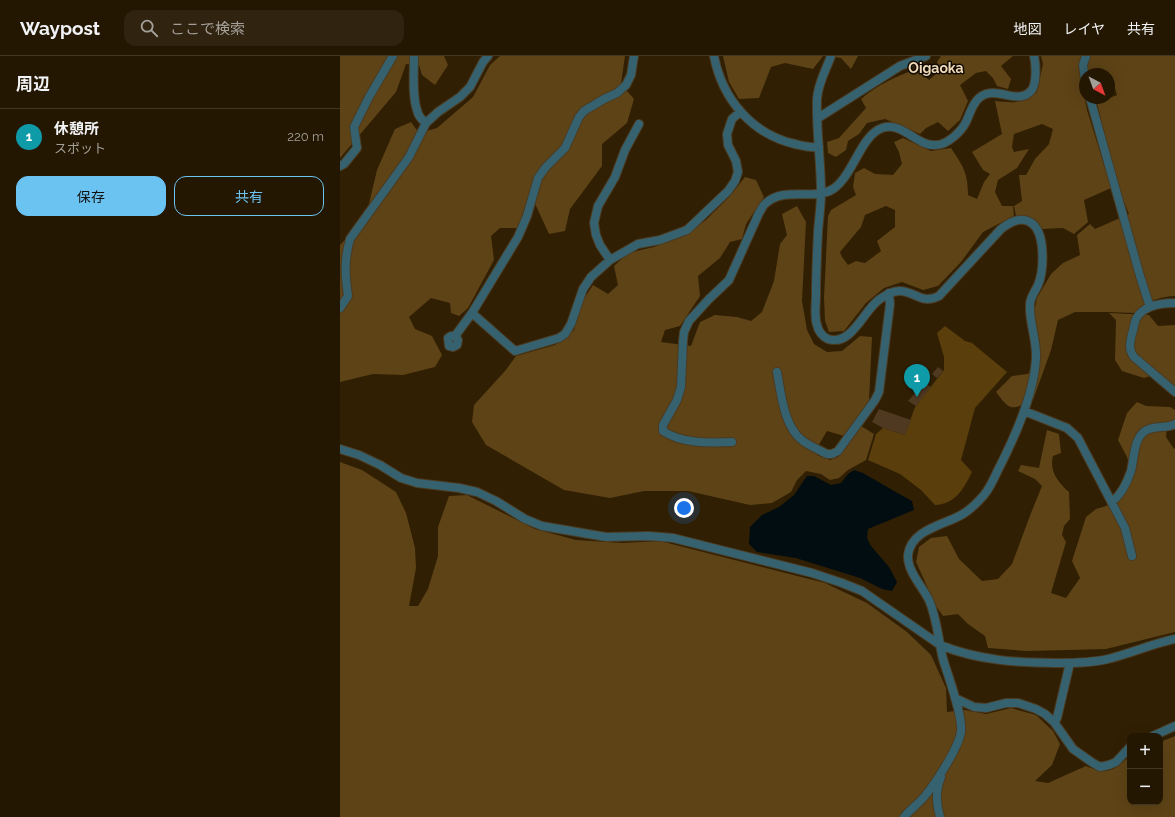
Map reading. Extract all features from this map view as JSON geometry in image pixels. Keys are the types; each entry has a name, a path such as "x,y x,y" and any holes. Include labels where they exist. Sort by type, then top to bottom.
{"street":[{"path":"340,166 344,164 357,148 354,127 369,97 393,56"},
{"path":"414,56 414,78 417,110 421,118 426,123"},
{"path":"340,308 348,296 345,271 346,254 350,239 409,157 426,123 438,112 460,97 470,87 483,62 488,56"},
{"path":"455,336 472,313 518,237 527,216 538,178 545,168 566,148 579,117 584,111 617,93 626,86 631,75 634,56"},
{"path":"714,56 717,73 722,84 740,112 755,124 784,141 812,148 819,147"},
{"path":"831,56 819,88 817,98 821,194 816,275 817,325 827,339 835,340 851,333 878,301 889,293 898,291 909,292 924,299 932,300 939,296 1009,222 1025,220 1032,223 1038,229 1043,260 1039,284 1031,298 1030,306 1036,340 1036,359 1032,383 1016,433 985,493 974,506 964,513 922,533 916,538 910,547 908,556 910,568 929,600 934,614 940,645 960,719 961,732 953,752 943,770 924,797 904,817"},
{"path":"732,442 711,443 682,439 669,435 663,431 663,424 677,400 681,388 682,341 689,321 728,280 759,213 766,203 776,197 797,194 821,194 835,188 843,179 868,139 873,133 882,128 890,127 901,129 927,144 935,146 942,144 959,131 978,99 984,95 991,93 1020,97 1028,94 1032,90 1035,82 1034,56"},
{"path":"1084,68 1086,56"},
{"path":"818,118 886,74 921,57"},
{"path":"1092,104 1150,307"},
{"path":"472,313 515,351 559,338 565,334 571,324 583,289 591,277 610,260 638,244 660,240 687,230 728,191 735,181 738,172 736,161 728,144 727,134 732,119 740,112"},
{"path":"610,260 600,245 594,223 598,206 615,176 625,150 639,124"},
{"path":"777,372 787,419 792,429 801,440 827,454 832,454 838,451 875,400 879,392 890,304 889,293"},
{"path":"1175,303 1165,303 1142,311 1136,318 1130,344 1130,352 1134,357 1175,392"},
{"path":"1024,411 1067,428 1078,438 1125,528 1132,556"},
{"path":"1112,502 1121,494 1130,471 1139,439 1144,431 1175,424"},
{"path":"340,449 359,455 380,465 401,478 417,484 460,488 477,492 496,501 525,519 542,526 606,537 650,536 673,538 812,573 862,591 940,645 952,650 999,660 1084,663 1108,659 1163,641 1175,639"},
{"path":"1054,722 1057,718 1068,663"},
{"path":"955,698 974,707 986,708 1006,703 1018,703 1036,709 1045,714 1054,722 1073,749 1100,766 1109,765 1116,762 1127,750"},
{"path":"1160,733 1175,726"},
{"path":"940,817 937,803 939,782 943,770"}],"shaded area":[{"path":"340,56 444,56 448,65 435,85 422,75 419,65 406,64 396,92 340,158"},
{"path":"500,56 625,56 621,84 634,99 627,123 602,144 602,166 570,209 565,231 549,234 531,195 519,228 500,228 491,236 494,260 468,308 459,316 451,313 450,303 431,298 409,317 415,329 432,336 442,355 435,367 403,375 373,374 340,382 340,245 349,236 368,208 377,170 395,129 411,122 419,133 437,128 473,97 490,65"},
{"path":"723,56 823,56 813,69 785,63 771,67 759,98 739,99 729,82"},
{"path":"827,56 858,56 851,69 841,58"},
{"path":"941,56 1013,56 1001,66 1011,79 1008,89 997,86 993,78 986,71 976,73 960,85 968,101 960,120 948,131 938,122 926,128 920,134 885,119 867,123 859,134 848,141 846,150 836,157 828,153 827,142 839,138 866,108 861,99 887,81 917,69 929,80 941,70 937,62"},
{"path":"1041,56 1083,56 1082,68 1079,68 1079,104 1086,104 1111,188 1084,200 1088,222 1074,234 1063,228 1042,229 1032,220 1016,216 1014,206 1022,201 1019,175 1026,175 1035,159 1049,144 1053,129 1042,124 1014,134 1012,147 1014,152 1029,149 1017,168 998,180 995,192 1002,206 1013,206 1014,217 983,232 961,262 938,286 923,290 902,282 884,288 866,303 844,331 829,332 825,321 824,298 828,216 831,210 856,195 853,187 855,173 864,168 875,174 893,175 902,164 899,152 894,142 903,138 931,151 951,148 966,175 968,195 977,199 984,182 990,174 983,170 972,152 1002,134 995,101 1018,102 1037,92 1043,64","holes":["886,206 895,210 895,227 877,241 881,251 865,263 856,261 848,265 842,257 840,252 861,227 865,215"]},
{"path":"1090,56 1175,56 1175,296 1153,300 1144,305 1135,313 1075,312 1058,320 1051,350 1033,400 1020,406 1012,407 1008,406 996,392 1012,376 1027,374 1037,370 1040,343 1034,312 1037,298 1051,274 1063,263 1080,255 1077,235 1090,224 1095,229 1129,214 1117,185 1097,104 1115,104 1115,96 1117,95 1115,89 1115,68 1087,68 1086,63"},
{"path":"745,177 756,180 764,197 746,224 742,239 730,242 720,258 698,276 700,296 680,326 665,330 661,342 691,346 700,322 715,315 737,317 751,321 762,312 774,281 780,244 787,235 782,214 797,206 806,222 802,301 807,330 814,344 827,352 842,351 860,336 872,337 869,401 844,436 827,431 817,448 817,455 830,460 838,457 861,426 874,434 866,460 848,470 839,478 830,480 821,474 806,471 797,480 791,492 772,503 750,505 688,491 644,491 610,498 564,490 486,445 472,422 474,405 505,371 516,356 555,345 574,330 581,303 593,285 608,294 618,285 614,266 628,253 654,247 684,236 707,219 730,196"},
{"path":"1109,313 1149,315 1158,326 1175,325 1175,386 1159,373 1144,378 1122,371 1115,360 1116,320"},
{"path":"945,326 965,341 972,343 1007,372 975,408 961,460 972,472 969,478 958,494 949,502 935,505 921,490 900,474 868,460 876,434 883,428 905,435 915,407 944,370 944,357 937,333"},
{"path":"1137,402 1146,406 1170,407 1175,410 1175,422 1167,425 1166,437 1174,449 1175,448 1175,632 1106,649 1027,651 988,648 985,636 968,624 958,614 943,616 936,606 916,562 919,547 931,538 947,536 959,559 982,581 998,579 1012,564 1042,486 1035,479 1018,471 1021,465 1039,468 1047,430 1059,434 1061,453 1053,456 1052,467 1055,476 1069,492 1070,519 1064,526 1062,535 1066,542 1051,593 1066,598 1080,578 1072,561 1086,517 1096,509 1106,506 1125,492 1132,473 1127,457 1118,440 1127,413"},
{"path":"340,462 362,470 396,492 406,513 415,548 416,568 409,606 418,606 428,589 438,556 438,527 449,496 467,495 535,529 576,540 623,543 660,541 825,583 867,603 907,632 931,655 946,688 947,712 965,710 986,714 1011,708 1036,715 1053,731 1060,744 1052,765 1035,781 1048,783 1086,766 1100,771 1110,770 1127,758 1127,805 1163,805 1163,741 1175,736 1175,817 340,817"},
{"path":"854,470 863,473 912,501 914,510 868,529 867,538 871,546 889,567 897,582 892,591 882,589 860,578 796,558 757,552 749,544 750,527 762,515 779,507 794,495 807,476 814,476 831,485 841,483 848,474"}],"building":[{"path":"938,367 943,371 937,378 932,374"},
{"path":"924,383 931,387 916,406 908,401"},
{"path":"879,409 911,420 905,435 883,428 872,422"}],"place":[{"name":"休憩所","path":"917,397"}],"district":[{"name":"Oigaoka","path":"936,68"}]}
